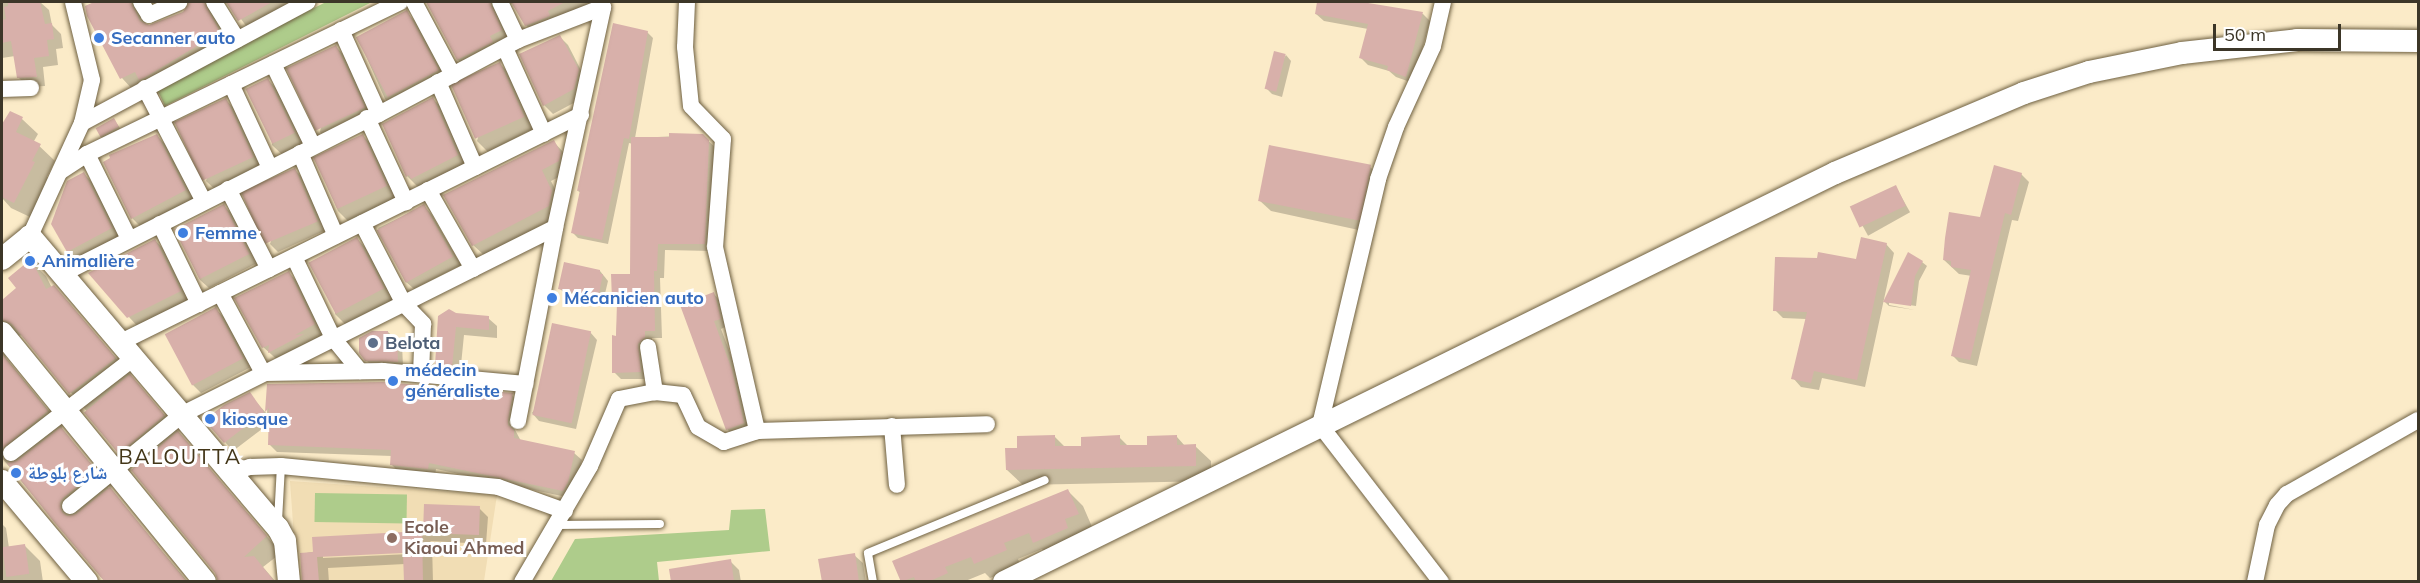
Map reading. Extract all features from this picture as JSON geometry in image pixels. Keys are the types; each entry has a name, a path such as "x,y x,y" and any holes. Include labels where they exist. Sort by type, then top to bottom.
{"main road":[{"path":"1004,582 1835,173 2024,93 2089,72 2182,53 2297,40 2418,41"},
{"path":"2,259 30,236 278,528 285,541 289,582"},
{"path":"2,333 206,582"},
{"path":"2,481 10,501 87,582"}],"street":[{"path":"141,2 149,15 179,2"},
{"path":"214,2 237,39"},
{"path":"271,2 279,17"},
{"path":"82,123 308,2"},
{"path":"61,171 87,154 400,2"},
{"path":"414,2 446,78 476,167"},
{"path":"500,2 512,44 544,134"},
{"path":"687,2 685,47 691,106 723,139 715,247 758,431"},
{"path":"1441,582 1320,425 1378,179 1396,128 1432,46 1443,2"},
{"path":"30,236 82,123 92,80 79,4"},
{"path":"62,274 512,44 602,4"},
{"path":"518,421 555,228 581,115 602,4"},
{"path":"341,30 406,202"},
{"path":"273,64 307,149 336,236"},
{"path":"231,84 270,168"},
{"path":"2,89 31,88"},
{"path":"145,88 204,202"},
{"path":"11,453 53,418 66,412 128,349 199,304 581,115"},
{"path":"87,154 129,239"},
{"path":"228,189 269,269"},
{"path":"428,190 473,269"},
{"path":"362,223 404,304 423,324 420,375"},
{"path":"160,224 199,304"},
{"path":"70,506 183,414 555,228"},
{"path":"294,257 333,338 360,371"},
{"path":"220,293 263,373"},
{"path":"648,347 655,392"},
{"path":"263,373 360,371 525,384"},
{"path":"522,582 590,466 619,399 655,392 683,395 698,427 724,441 758,431 987,424"},
{"path":"2255,582 2267,525 2277,505 2287,494 2418,420"},
{"path":"892,426 897,485"},
{"path":"230,473 250,467 281,466 498,487 560,518"}],"lane":[{"path":"278,528 281,466"},
{"path":"873,582 868,553 1044,480"},
{"path":"560,518 660,524"}],"shaded area":[{"name":"Ecole Kiaoui Ahmed","path":"290,481 497,495 484,581 297,581"}],"green space":[{"path":"326,2 372,2 165,106 156,87"},
{"path":"315,493 407,495 406,524 314,522"},
{"path":"765,509 770,551 657,562 659,581 551,581 575,539 729,530 731,510"}],"building":[{"path":"8,2 40,2 45,24 52,23 54,39 47,40 49,56 34,58 37,77 17,78 11,41 2,43 2,20 6,19 4,7 8,6"},
{"path":"94,2 131,2 140,21 149,25 183,12 189,2 204,2 220,32 144,78 139,80 135,72 120,79 87,16 85,6"},
{"path":"226,2 272,2 238,21"},
{"path":"426,2 490,2 502,30 490,36 493,42 457,60"},
{"path":"511,2 565,2 548,11 550,16 525,26"},
{"path":"1317,2 1362,2 1423,12 1406,77 1387,70 1388,66 1359,58 1368,24 1315,14"},
{"path":"407,10 439,70 388,97 356,37"},
{"path":"613,23 648,31 629,139 624,138 602,240 571,233 580,190 577,191"},
{"path":"560,35 579,70 574,89 543,106 519,54"},
{"path":"336,45 365,108 315,131 286,68"},
{"path":"1274,51 1286,54 1276,92 1265,89"},
{"path":"500,62 524,117 475,139 451,84"},
{"path":"268,78 295,133 272,144 246,89"},
{"path":"433,97 458,155 411,179 409,175 406,177 382,124"},
{"path":"226,98 253,157 202,181 174,122"},
{"path":"10,111 23,117 16,132 41,144 32,161 35,162 14,203 2,197 2,124"},
{"path":"114,118 119,127 100,137 96,128"},
{"path":"669,133 703,134 709,140 705,244 658,244 657,271 654,271 655,331 645,331 645,337 638,344 641,372 612,373 612,335 616,336 617,302 612,300 611,274 630,274 631,137 669,137"},
{"path":"157,134 186,190 131,219 103,162 110,158 109,155"},
{"path":"363,134 387,186 337,209 313,157"},
{"path":"554,140 561,153 559,161 542,170 552,191 549,206 472,246 443,195"},
{"path":"1269,145 1371,165 1360,221 1258,201"},
{"path":"1994,165 2022,173 2011,215 2005,213 1970,360 1951,356 1971,270 1951,267 1951,261 1943,260 1945,238 1949,212 1980,217"},
{"path":"295,168 318,221 263,244 241,191"},
{"path":"84,172 112,228 67,252 51,224 67,181"},
{"path":"1896,185 1906,206 1859,227 1850,207"},
{"path":"224,204 249,254 200,279 174,229"},
{"path":"424,204 453,256 406,283 377,230"},
{"path":"357,237 384,288 336,314 308,263"},
{"path":"1861,237 1887,243 1857,380 1814,371 1811,383 1791,379 1807,312 1773,311 1775,257 1817,258 1818,252 1856,259"},
{"path":"155,239 181,291 127,318 88,273"},
{"path":"1908,252 1923,261 1915,276 1911,306 1883,302"},
{"path":"31,259 46,289 54,285 116,358 69,394 12,324 2,320 2,300 16,288 8,278"},
{"path":"564,262 600,270 600,274 603,274 598,298 558,289"},
{"path":"289,271 315,324 295,335 304,334 268,353 269,345 262,348 234,298"},
{"path":"714,292 721,319 714,321 732,370 744,423 726,430 680,305"},
{"path":"216,307 243,358 192,385 165,334"},
{"path":"449,309 456,313 489,316 489,330 456,327 452,367 435,365 438,316"},
{"path":"552,323 591,331 572,423 532,415"},
{"path":"372,331 388,331 388,337 397,337 398,362 365,361 359,353 359,338"},
{"path":"2,354 48,411 2,449"},
{"path":"130,374 165,415 119,454 84,413"},
{"path":"383,382 513,393 508,425 514,430 514,438 575,451 568,482 563,491 429,463 428,469 390,465 391,450 268,445 269,408 265,412 267,384"},
{"path":"250,392 264,412 224,443 204,420 224,405"},
{"path":"61,427 97,471 63,498 60,503 62,512 67,516 76,514 110,487 187,582 105,582 54,522 7,463 17,461"},
{"path":"178,431 267,536 244,557 254,556 275,582 218,582 215,573 131,470"},
{"path":"1055,435 1055,446 1081,446 1081,437 1120,435 1120,445 1147,445 1147,436 1177,435 1177,445 1196,444 1196,466 1006,470 1005,448 1017,448 1017,436"},
{"path":"1068,489 1079,514 1065,519 1068,528 1033,543 1029,533 1004,543 1007,550 974,564 971,557 945,567 948,573 928,582 916,582 914,577 901,582 892,561"},
{"path":"424,504 480,506 479,535 423,533"},
{"path":"422,531 423,582 404,582 403,553 317,557 319,582 302,582 300,553 313,552 312,537"},
{"path":"25,544 29,574 6,577 2,547"},
{"path":"855,553 859,582 822,582 818,559"},
{"path":"731,559 734,582 671,582 669,569"}],"place":[{"name":"Secanner auto","path":"99,38"},
{"name":"Femme","path":"183,233"},
{"name":"Animalière","path":"30,261"},
{"name":"Mécanicien auto","path":"552,298"},
{"name":"Belota","path":"373,343"},
{"name":"médecin généraliste","path":"393,381"},
{"name":"kiosque","path":"210,419"},
{"name":"شارع بلوطة","path":"16,473"},
{"name":"Ecole Kiaoui Ahmed","path":"392,538"}],"district":[{"name":"BALOUTTA","path":"180,456"}]}
